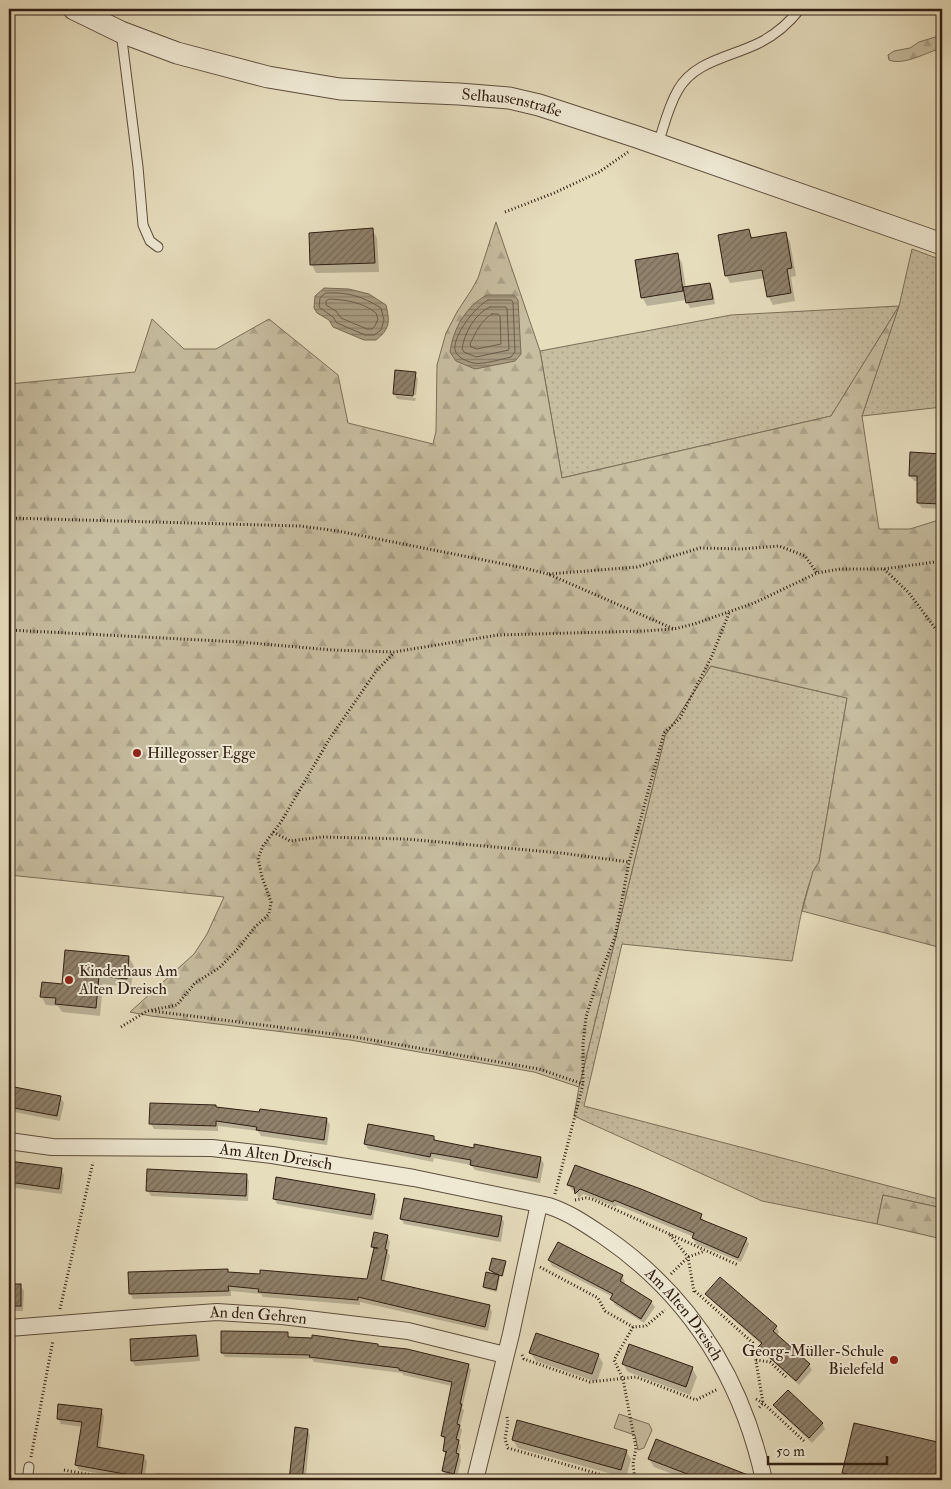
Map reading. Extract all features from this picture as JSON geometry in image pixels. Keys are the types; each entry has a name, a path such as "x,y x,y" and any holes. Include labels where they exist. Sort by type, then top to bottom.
{"street":[{"name":"Selhausenstraße","path":"74,9 121,32 177,53 268,77 340,89 459,94 509,98 539,104 942,244"},
{"name":"Am Alten Dreisch","path":"9,1141 52,1147 212,1148 246,1152 404,1176 551,1207 620,1247 678,1302 714,1351 734,1387 748,1420 764,1480"},
{"path":"475,1480 511,1334 526,1263 551,1207"},
{"name":"An den Gehren","path":"9,1328 217,1312 292,1317 408,1330 505,1355"}],"lane":[{"path":"658,145 678,89 691,74 700,67 758,44 775,34 800,9"},
{"path":"121,32 138,167 143,225 150,241 158,247"},
{"path":"27,1480 29,1467"}],"path":[{"path":"504,212 554,193 599,172 631,149 637,137"},
{"path":"9,518 300,526 338,531 548,574 674,629"},
{"path":"548,574 637,567 700,548 742,549 778,546 805,556 817,574"},
{"path":"9,630 240,642 332,650 394,652 498,635 674,629 729,612 817,574 840,569 884,569 942,561"},
{"path":"884,569 909,593 942,636"},
{"path":"551,1207 583,1084 586,1018 597,982 615,937 629,862 664,734 680,718 712,658 729,612"},
{"path":"121,1028 146,1011 178,1005 195,983 219,968 269,914 271,902 258,858 263,846 281,822 330,738 378,670 394,652"},
{"path":"273,832 290,841 322,836 406,839 561,853 629,862"},
{"path":"146,1011 349,1036 539,1069 583,1084"},
{"path":"551,1207 586,1198 592,1199 738,1265"},
{"path":"670,1234 688,1257 695,1291 753,1343 763,1403"},
{"path":"661,1284 688,1257 705,1250"},
{"path":"526,1263 538,1266 598,1298 605,1311 633,1327 646,1326 695,1291"},
{"path":"633,1327 614,1360 623,1379 636,1448 633,1464 635,1479"},
{"path":"511,1334 524,1359 590,1382 636,1378 696,1400 734,1387 763,1403 804,1441"},
{"path":"756,1360 770,1362 787,1378"},
{"path":"494,1398 508,1418 505,1439 508,1448 620,1480 660,1475 676,1480"},
{"path":"748,1420 763,1403"},
{"path":"64,1470 120,1480"}],"green space":[{"path":"942,35 942,48 908,60 889,60 888,55 894,51 910,48 919,42"},
{"path":"496,222 540,351 562,478 831,416 899,306 862,416 879,529 910,529 942,519 942,948 802,911 813,871 819,862 847,698 711,666 665,736 579,1087 534,1072 350,1040 130,1012 194,954 207,934 224,897 9,875 9,384 135,372 152,319 184,349 216,349 269,319 338,375 348,423 433,444 436,431 437,365 446,333 478,278"},
{"path":"912,249 942,260 942,407 862,416 898,308 831,416 562,478 540,351 731,315 899,306"},
{"path":"710,666 847,698 819,862 805,896 792,961 622,944 584,1106 942,1200 942,1208 883,1195 877,1224 762,1201 574,1116 579,1087 665,736"},
{"path":"883,1195 942,1208 942,1239 877,1224"},
{"path":"619,1414 649,1424 652,1430 644,1448 638,1450 635,1435 614,1428"}],"water":[{"path":"324,288 349,289 369,294 386,305 388,325 384,332 376,340 364,340 333,327 329,320 317,313 314,308 315,296"},
{"path":"487,295 514,295 518,300 521,354 515,361 475,369 456,361 450,352 454,335 462,319 473,305"}],"building":[{"path":"373,228 375,263 310,265 309,233"},
{"path":"749,229 751,238 786,232 792,268 787,269 791,293 767,297 762,270 725,276 718,235"},
{"path":"678,253 683,291 641,298 635,260"},
{"path":"710,283 713,299 686,303 683,287"},
{"path":"395,370 416,372 413,396 393,394"},
{"path":"910,452 942,454 942,504 917,503 917,476 909,476"},
{"name":"Kinderhaus Am Alten Dreisch","path":"65,950 129,956 127,979 99,976 96,1008 55,1004 56,998 40,997 42,982 62,984"},
{"path":"9,1086 61,1096 57,1116 9,1107"},
{"path":"150,1103 216,1105 216,1107 259,1112 260,1109 327,1118 324,1140 256,1130 257,1127 216,1121 216,1126 149,1124"},
{"path":"368,1124 434,1136 434,1140 474,1148 474,1144 541,1157 537,1178 470,1165 471,1160 431,1153 430,1157 364,1144"},
{"path":"9,1161 62,1168 59,1189 9,1182"},
{"path":"575,1165 702,1214 700,1219 747,1238 738,1258 692,1238 694,1233 614,1200 613,1202 580,1189 575,1194 574,1187 567,1185"},
{"path":"147,1169 247,1174 246,1196 146,1191"},
{"path":"276,1177 375,1194 371,1215 273,1199"},
{"path":"404,1198 502,1216 498,1237 400,1219"},
{"path":"374,1232 388,1235 381,1280 490,1305 485,1327 358,1297 358,1300 258,1292 259,1289 228,1286 229,1291 129,1294 128,1272 228,1269 228,1272 260,1274 260,1270 367,1279 374,1248 378,1248 371,1247"},
{"path":"558,1242 623,1275 620,1281 652,1301 641,1319 610,1299 613,1294 548,1260"},
{"path":"492,1258 506,1261 502,1276 489,1270"},
{"path":"486,1272 499,1275 496,1290 483,1287"},
{"path":"720,1277 777,1326 773,1331 810,1364 796,1381 758,1347 762,1343 705,1294"},
{"path":"9,1284 21,1284 21,1306 9,1306"},
{"path":"221,1331 288,1332 288,1337 312,1338 312,1335 407,1349 469,1364 457,1424 460,1425 456,1439 459,1440 456,1453 459,1454 454,1474 442,1471 447,1452 443,1451 445,1437 441,1436 452,1382 399,1370 399,1368 309,1357 310,1355 221,1353"},
{"path":"536,1333 599,1354 592,1374 529,1353"},
{"path":"196,1335 198,1356 131,1361 130,1339"},
{"path":"629,1344 693,1367 686,1387 622,1364"},
{"path":"788,1390 823,1423 809,1438 773,1405"},
{"path":"58,1404 102,1409 97,1447 144,1455 141,1477 75,1465 82,1422 57,1419"},
{"path":"517,1420 627,1450 621,1470 512,1440"},
{"path":"854,1423 942,1443 942,1480 873,1480 842,1473"},
{"path":"295,1427 308,1429 302,1480 289,1480"},
{"path":"656,1439 753,1477 754,1480 703,1480 648,1459"}],"place":[{"name":"Hillegosser Egge","path":"137,753"},
{"name":"Kinderhaus Am Alten Dreisch","path":"69,980"},
{"name":"Georg-Müller-Schule Bielefeld","path":"894,1360"}]}
